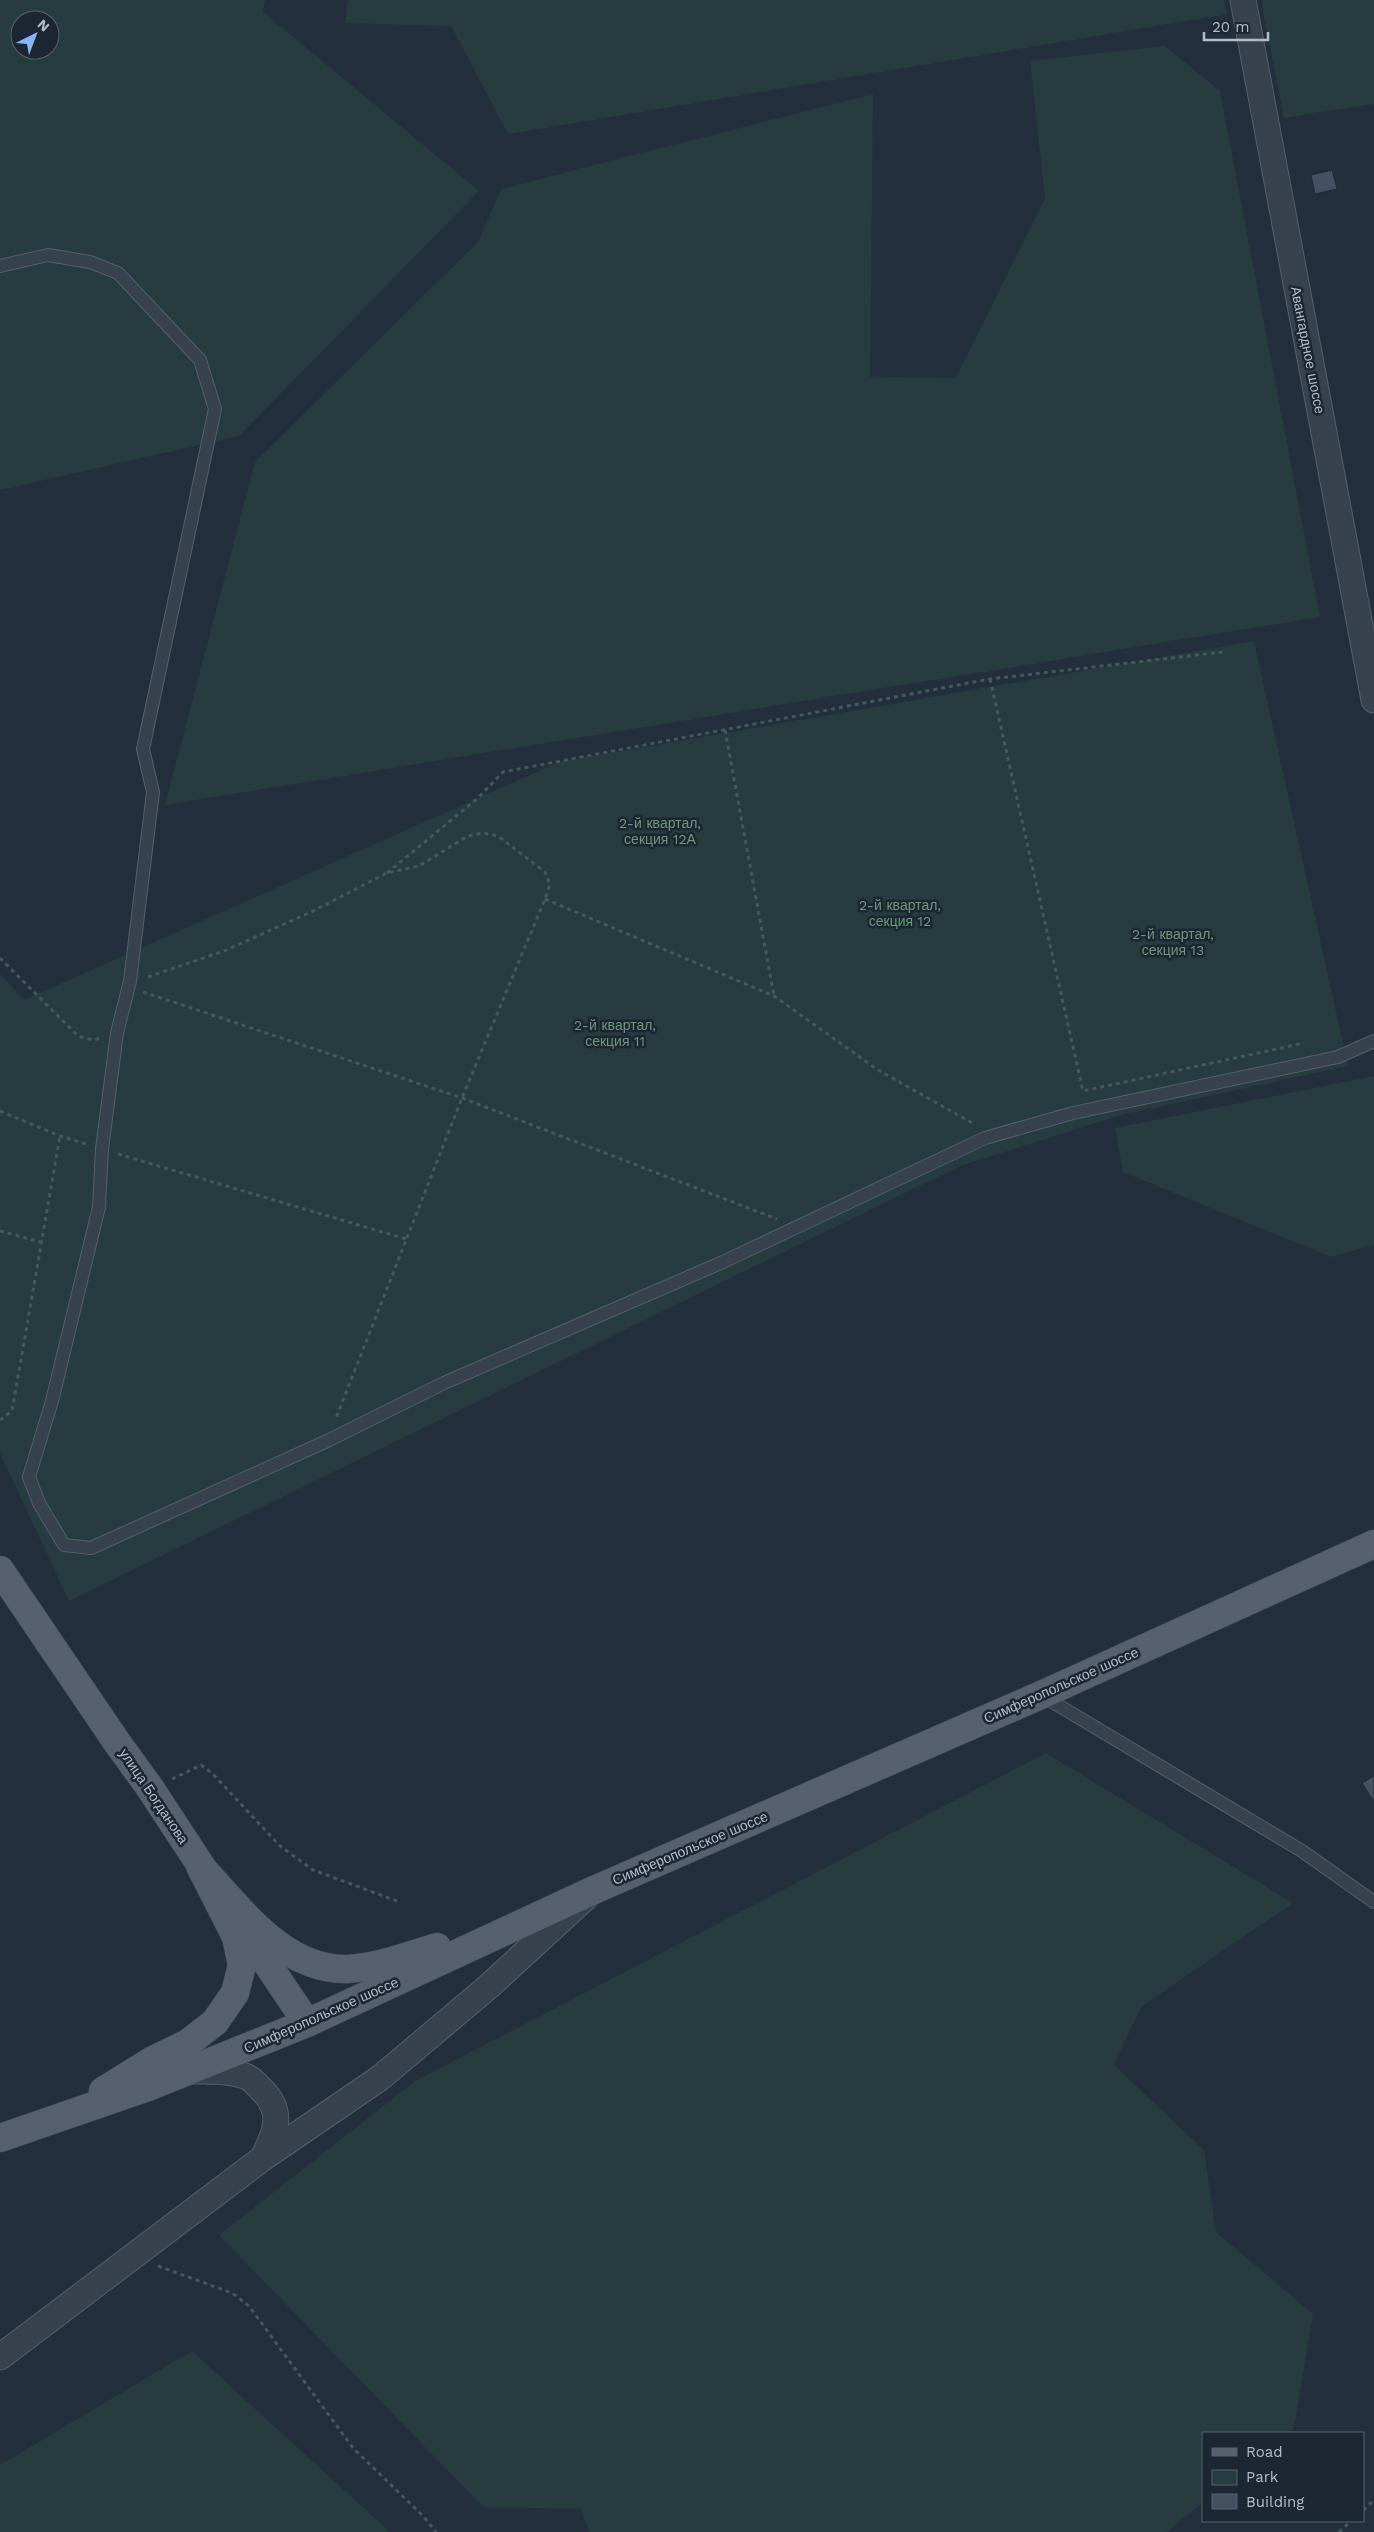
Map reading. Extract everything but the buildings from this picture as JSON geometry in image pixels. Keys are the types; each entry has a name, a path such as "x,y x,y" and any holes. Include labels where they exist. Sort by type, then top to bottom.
{"main road":[{"name":"Симферопольское шоссе","path":"0,2138 191,2071 307,2023 594,1890 1041,1694 1374,1544"},
{"name":"улица Богданова","path":"0,1570 150,1788 200,1866 307,2023"},
{"path":"200,1866 261,1932 280,1948 321,1966 347,1969 378,1964 527,1921"},
{"path":"61,2117 153,2060 188,2043 215,2022 235,1993 242,1965 236,1937 200,1866"}],"street":[{"name":"Авангардное шоссе","path":"1243,0 1374,700"},
{"path":"0,2357 263,2158 380,2078 488,1987 594,1890"},
{"path":"191,2071 224,2071 247,2077 268,2096 277,2117 274,2136 263,2158"}],"lane":[{"path":"0,266 48,255 90,262 118,273 200,360 215,409 143,748 153,792 130,984 116,1033 102,1149 99,1207 52,1401 28,1477 39,1503 64,1545 91,1548 327,1440 444,1383 723,1262 796,1226 995,1136 1073,1113 1338,1057 1374,1041"},
{"path":"1041,1694 1302,1851 1374,1902"}],"path":[{"path":"130,984 224,951 311,912 387,873 478,798 503,772 990,679 1223,652"},
{"path":"990,679 1083,1091 1304,1043"},
{"path":"725,730 774,996"},
{"path":"327,1440 462,1098 550,884 545,872 498,836 483,833 468,836 418,866 387,873"},
{"path":"545,899 774,996 878,1070 995,1136"},
{"path":"0,958 78,1036 93,1040 116,1033"},
{"path":"130,984 462,1098 796,1226"},
{"path":"0,1111 60,1136 406,1239"},
{"path":"0,1420 12,1411 60,1136"},
{"path":"0,1231 41,1242"},
{"path":"183,1774 201,1766 212,1772 280,1846 313,1870 397,1901"},
{"path":"131,2256 232,2293 249,2306 353,2448 423,2516 436,2532"},
{"path":"1364,2509 1374,2500"},
{"path":"1339,2532 1350,2522"}],"green space":[{"path":"0,0 265,0 263,12 479,191 239,436 0,490"},
{"path":"348,0 1224,0 1227,14 508,134 451,26 345,23"},
{"path":"1261,0 1374,0 1374,104 1284,118"},
{"path":"1165,46 1220,91 1320,617 165,805 255,462 478,242 501,189 873,94 870,377 956,378 1045,198 1030,61"},
{"path":"1254,641 1348,1066 1121,1115 960,1166 69,1601 0,1453 0,974 24,1000 559,762"},
{"path":"1374,1076 1374,1245 1331,1257 1123,1172 1115,1128"},
{"path":"1046,1753 1293,1903 1141,2007 1114,2065 1204,2150 1216,2232 1313,2314 1294,2428 1289,2432 1202,2432 1202,2503 1167,2532 589,2532 581,2509 483,2507 219,2235 415,2081"},
{"path":"192,2351 390,2532 0,2532 0,2465"}],"park label":[{"name":"2-й квартал, секция 12А","path":"660,832"},
{"name":"2-й квартал, секция 12","path":"900,914"},
{"name":"2-й квартал, секция 13","path":"1173,942"},
{"name":"2-й квартал, секция 11","path":"615,1034"}]}
